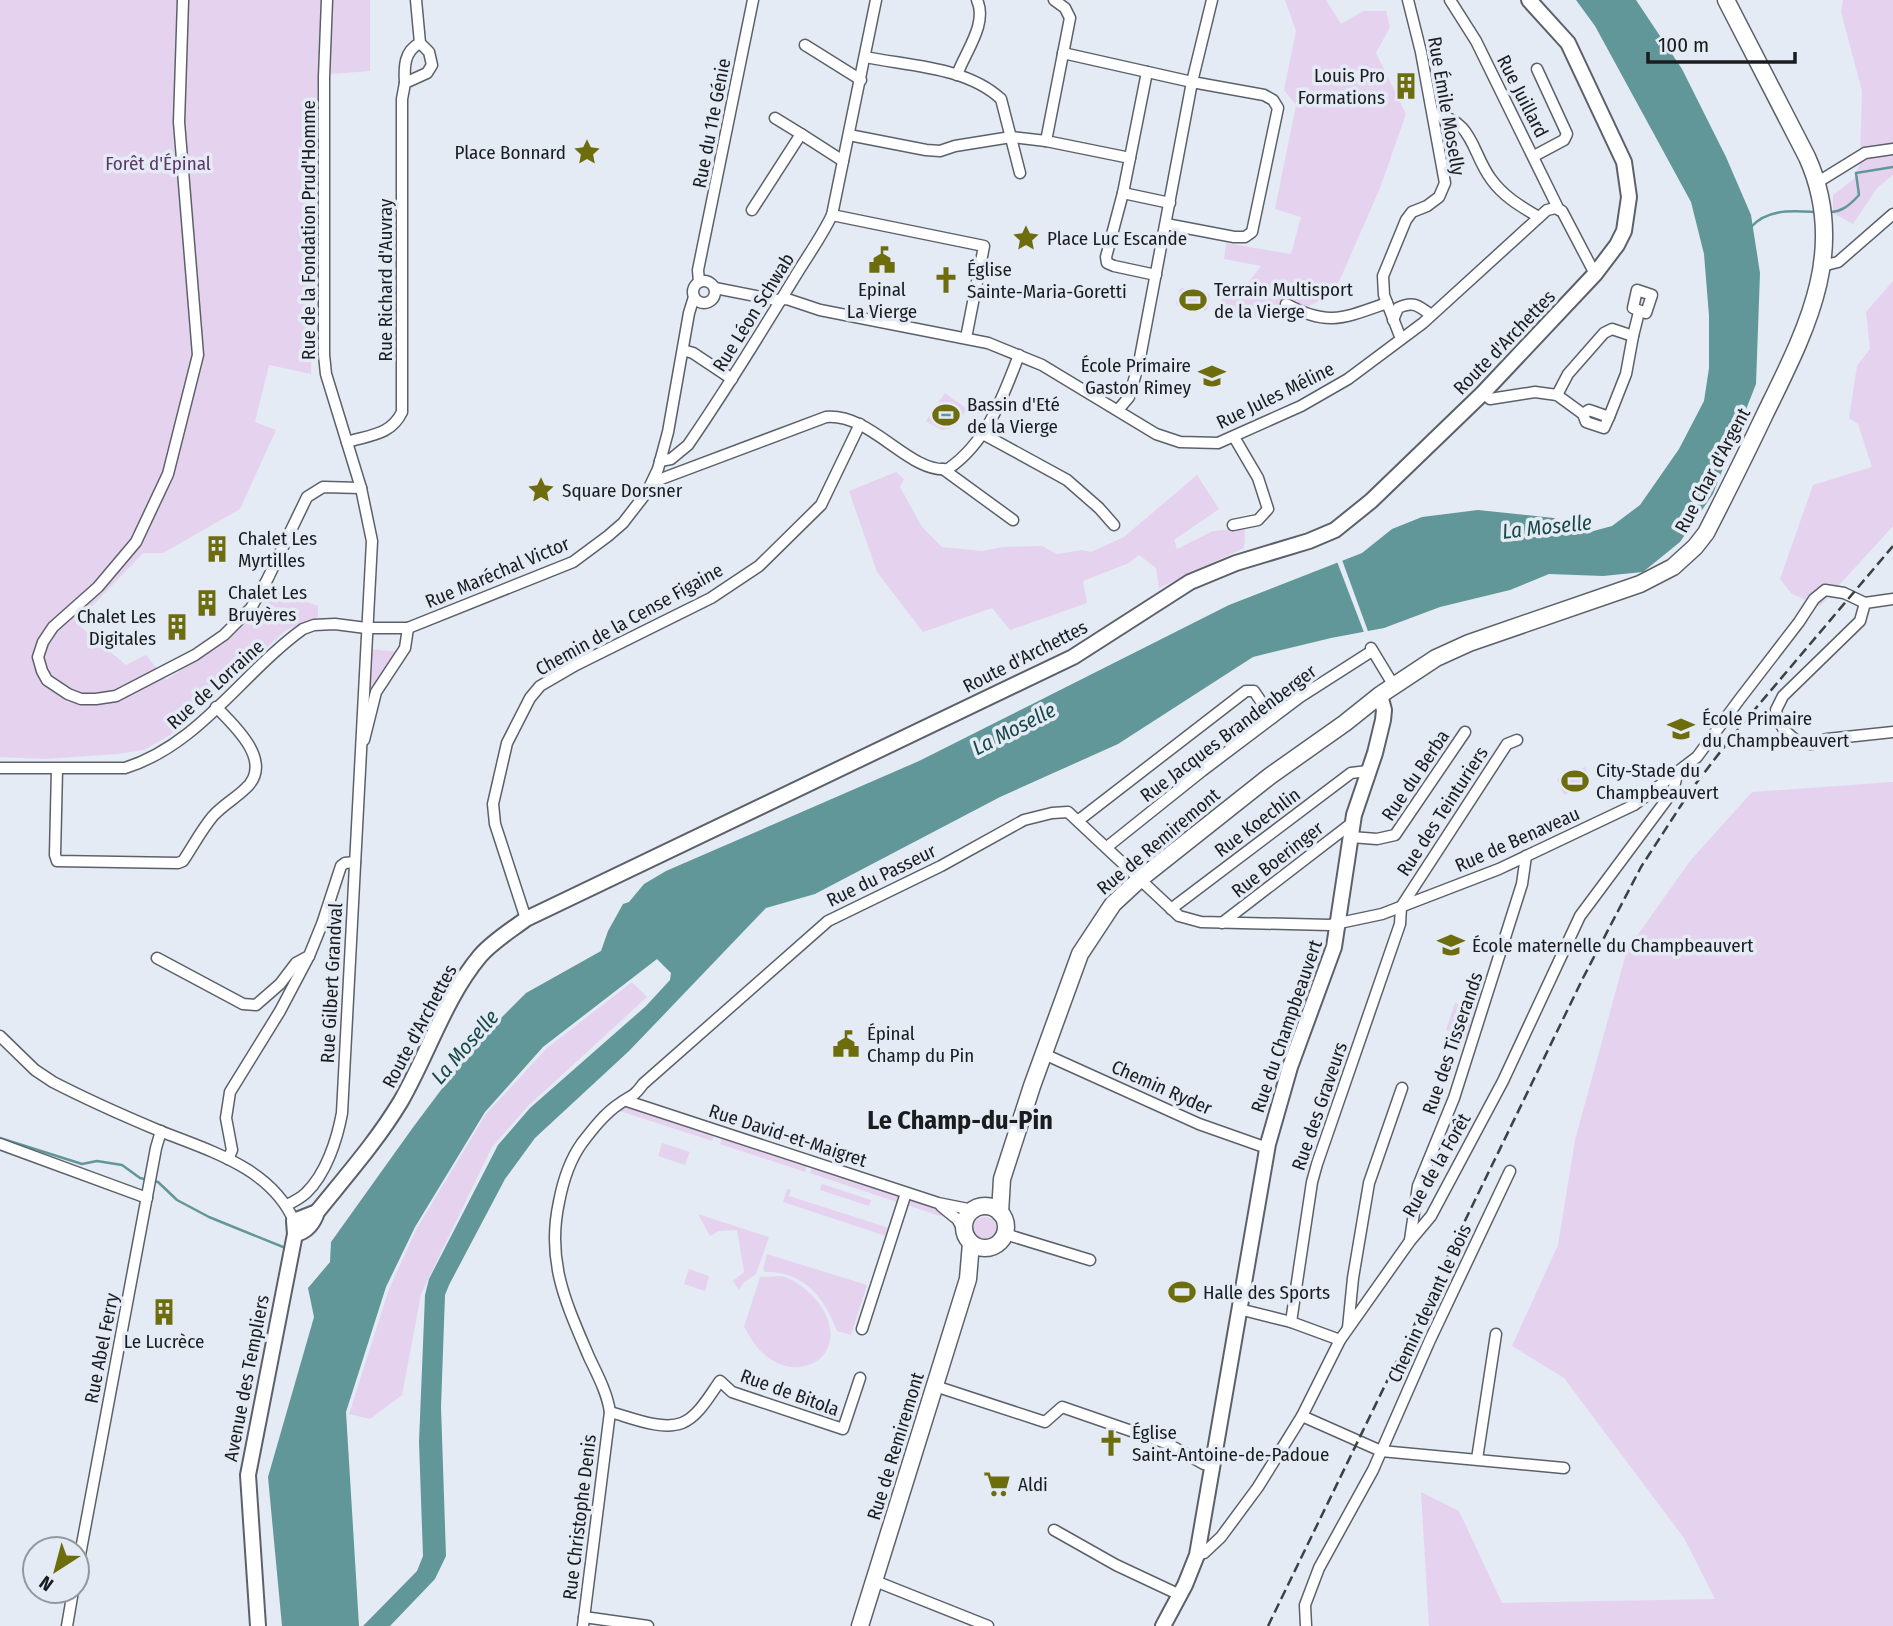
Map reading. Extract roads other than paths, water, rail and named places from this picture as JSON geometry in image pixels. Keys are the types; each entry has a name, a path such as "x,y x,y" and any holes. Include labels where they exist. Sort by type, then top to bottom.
{"main road":[{"name":"Rue Char d'Argent","path":"1436,658 1469,643 1640,584 1673,567 1706,533 1796,352 1813,308 1822,266 1824,220 1818,182 1726,0"},
{"name":"Rue de Remiremont","path":"1000,1213 1002,1179 1080,954 1113,904 1140,879 1270,776 1387,690 1436,658"},
{"name":"Rue de Remiremont","path":"979,1208 1002,1179"},
{"path":"992,1207 1000,1213 1006,1226 1000,1242 991,1247 980,1247 969,1238 965,1224 979,1208 992,1207"},
{"name":"Rue de Remiremont","path":"860,1626 968,1279 969,1238"},
{"name":"Rue de Remiremont","path":"968,1279 991,1247"}],"street":[{"path":"183,0 179,122 198,355 168,474 136,542 98,587 53,627 43,642 38,657 47,680 81,699 116,696 195,655 225,635 251,608 307,497 323,487 361,488"},
{"name":"Rue de la Fondation Prud'Homme","path":"327,0 324,77 324,355 326,374 361,488 372,541 366,628"},
{"path":"405,83 427,73 432,65 429,52 420,43 416,0"},
{"name":"Rue du 11e Génie","path":"709,287 703,253 753,0"},
{"name":"Rue Léon Schwab","path":"660,461 671,459 688,445 782,300 832,215 876,0"},
{"path":"957,75 976,33 981,10 977,0"},
{"path":"1046,141 1070,18 1065,8 1054,0"},
{"path":"1118,410 1129,397 1139,363 1192,82 1212,0"},
{"name":"Rue Émile Moselly","path":"1401,339 1384,295 1384,276 1406,220 1412,212 1439,197 1445,183 1408,0"},
{"name":"Rue Juillard","path":"1450,0 1476,41 1559,210"},
{"name":"Route d'Archettes","path":"294,1228 317,1212 379,1134 401,1100 468,973 490,947 526,919 1073,657 1190,582 1236,563 1335,530 1371,501 1483,393 1595,274 1617,245 1624,231 1629,197 1626,171 1614,138 1568,43 1529,0"},
{"name":"Rue Richard d'Auvray","path":"347,442 388,430 397,422 402,412 402,99 405,61 414,46 420,43"},
{"path":"805,45 861,80"},
{"path":"1063,53 1264,95 1273,100 1278,108 1252,232 1245,237 1234,237 1166,223"},
{"path":"865,57 966,76 993,91 1001,99 1020,173"},
{"path":"1534,156 1564,140 1567,134 1537,69"},
{"path":"1147,72 1123,193 1106,257 1107,263 1114,266 1156,275"},
{"path":"1433,114 1449,117 1462,126 1494,183 1512,201 1537,216"},
{"path":"775,118 843,161"},
{"path":"752,210 801,134"},
{"path":"849,135 940,151 1011,137 1046,141 1130,158"},
{"path":"1818,182 1865,153 1893,149"},
{"path":"1123,193 1170,203"},
{"name":"Rue Jules Méline","path":"688,326 705,304 709,287 725,296 731,292 782,300 966,338 1042,365 1156,434 1180,442 1218,443 1325,394 1431,315 1537,216 1547,210 1559,210"},
{"path":"1559,210 1569,222 1595,274"},
{"path":"1822,266 1839,262 1893,214"},
{"path":"832,215 984,246 966,338"},
{"name":"Rue Maréchal Victor","path":"366,628 408,628 573,562 623,523 653,482 660,461 684,350 694,297 693,289 709,287"},
{"path":"694,297 696,301 705,304"},
{"path":"1286,304 1306,315 1325,319 1349,317 1387,303"},
{"path":"1393,320 1398,308 1409,303 1418,304 1431,315"},
{"path":"1483,393 1490,399 1535,392 1557,395 1583,414 1589,410 1608,417 1626,374 1639,312"},
{"path":"1557,395 1568,374 1604,333 1612,330 1633,336"},
{"path":"684,350 732,379"},
{"path":"653,482 826,417 838,416 860,424 931,468 943,469 956,463 983,433 1003,395 1019,355"},
{"name":"Chemin de la Cense Figaine","path":"526,919 495,824 493,804 508,743 530,698 540,686 576,665 711,598 759,566 821,505 860,424"},
{"path":"983,433 1067,480 1114,525"},
{"path":"1233,525 1258,520 1268,509 1258,478 1234,437"},
{"path":"943,469 1013,520"},
{"name":"Rue de Benaveau","path":"1140,879 1179,916 1191,921 1339,923 1401,907 1499,869 1634,805 1677,775 1697,757 1814,599 1825,590 1844,593 1865,603"},
{"path":"1893,600 1865,603 1860,621 1783,696 1776,710 1778,720 1793,738 1805,745 1836,738 1893,732"},
{"name":"Rue de Lorraine","path":"0,768 125,768 142,763 191,731 303,629 335,624 366,628"},
{"name":"Rue Gilbert Grandval","path":"287,1205 305,1194 318,1179 338,1132 342,1114 363,744 366,628"},
{"name":"Rue Maréchal Victor","path":"382,680 405,648 408,628"},
{"name":"Rue Jacques Brandenberger","path":"1107,847 1300,697 1372,650 1387,690"},
{"name":"Rue Gilbert Grandval","path":"363,744 376,692 382,680"},
{"name":"Rue du Champbeauvert","path":"1163,1626 1189,1578 1197,1555 1267,1148 1277,1108 1324,978 1339,923 1360,791 1383,719 1387,690"},
{"path":"1140,879 1079,820 1246,691 1254,691 1272,718"},
{"path":"57,769 57,860 178,863 183,861 214,816 249,786 255,776 256,761 251,747 216,707"},
{"name":"Rue du Berba","path":"1352,830 1377,839 1395,835 1465,732"},
{"name":"Rue des Teinturiers","path":"1401,907 1507,744 1517,740"},
{"name":"Rue Koechlin","path":"1171,909 1351,773 1368,771"},
{"name":"Rue de la Forêt","path":"1197,1555 1204,1553 1221,1537 1258,1487 1302,1416 1340,1340 1410,1241 1431,1216 1503,1081 1580,916 1673,791 1677,775"},
{"name":"Rue du Passeur","path":"610,1412 604,1388 561,1292 555,1259 555,1219 570,1163 583,1142 620,1103 627,1101 828,921 951,860 1024,820 1068,812 1079,820"},
{"name":"Rue Boeringer","path":"1222,923 1352,830"},
{"name":"Rue des Tisserands","path":"1410,1241 1418,1186 1454,1098 1522,884 1526,856"},
{"path":"228,1158 232,1150 226,1118 230,1092 309,956 341,866 355,863"},
{"name":"Rue des Graveurs","path":"1291,1322 1314,1173 1400,924 1401,907"},
{"path":"157,958 250,1006 256,1005 280,984 296,963 309,956"},
{"path":"1,1040 53,1082 228,1158 261,1180 287,1205 294,1228"},
{"name":"Chemin Ryder","path":"1044,1054 1199,1124 1267,1148"},
{"path":"1348,1329 1367,1193 1402,1088"},
{"name":"Rue David-et-Maigret","path":"627,1101 938,1203 979,1208"},
{"name":"Rue Abel Ferry","path":"84,1535 161,1131"},
{"path":"0,1144 147,1198"},
{"name":"Chemin devant le Bois","path":"1306,1626 1306,1605 1319,1568 1381,1451 1510,1171"},
{"path":"862,1329 906,1193"},
{"name":"Rue David-et-Maigret","path":"938,1203 957,1219 969,1238"},
{"name":"Avenue des Templiers","path":"258,1626 248,1475 294,1228"},
{"path":"1005,1234 1090,1260"},
{"path":"1240,1310 1291,1322 1340,1340"},
{"path":"1478,1459 1496,1334"},
{"name":"Rue de Bitola","path":"610,1412 665,1425 681,1423 693,1416 720,1381 732,1392 843,1429 860,1378"},
{"path":"935,1386 1045,1422 1062,1407 1166,1443 1204,1464 1214,1466"},
{"name":"Rue Christophe Denis","path":"584,1621 610,1412"},
{"path":"1302,1416 1381,1451 1564,1468"},
{"path":"1054,1530 1116,1565 1180,1595"},
{"path":"875,1581 988,1626"},
{"path":"67,1626 71,1605"},
{"path":"584,1621 648,1626"}],"water":[{"name":"La Moselle","path":"1576,0 1636,0 1682,69 1726,157 1751,215 1760,273 1756,384 1713,494 1680,542 1643,572 1603,576 1549,574 1510,590 1440,607 1384,628 1253,657 1118,744 1000,797 815,894 766,908 629,1051 535,1138 505,1179 445,1295 441,1407 446,1556 435,1579 390,1626 363,1626 417,1571 423,1556 419,1442 425,1295 429,1279 498,1145 530,1108 646,1006 670,980 671,973 657,959 543,1047 485,1112 415,1227 386,1287 346,1412 359,1626 282,1626 268,1477 314,1317 308,1288 330,1262 331,1242 477,1042 526,993 601,951 608,931 623,904 629,902 644,884 666,871 919,761 1229,605 1362,553 1392,529 1422,517 1478,510 1554,518 1571,529 1586,533 1612,526 1640,505 1679,449 1704,401 1709,368 1709,316 1704,254 1691,202 1595,26"},
{"path":"951,407 956,416 943,424 936,424 933,419 936,413"}],"waterway":[{"path":"1827,212 1845,208 1859,195 1856,173 1893,167"},
{"path":"1751,227 1765,216 1773,214 1790,211 1816,212"},
{"path":"0,1138 82,1164 97,1161 122,1165 140,1178 158,1182 177,1200 209,1217 288,1249"}],"railway":[{"path":"1268,1626 1583,978 1641,867 1691,790 1734,734 1893,546"}],"place":[{"name":"Louis Pro Formations","path":"1406,86"},
{"name":"Place Bonnard","path":"587,152"},
{"name":"Place Luc Escande","path":"1026,238"},
{"name":"Epinal La Vierge","path":"882,260"},
{"name":"Église Sainte-Maria-Goretti","path":"946,280"},
{"name":"Terrain Multisport de la Vierge","path":"1193,300"},
{"name":"École Primaire Gaston Rimey","path":"1212,376"},
{"name":"Bassin d'Eté de la Vierge","path":"946,415"},
{"name":"Square Dorsner","path":"541,490"},
{"name":"Chalet Les Myrtilles","path":"217,549"},
{"name":"Chalet Les Bruyères","path":"207,603"},
{"name":"Chalet Les Digitales","path":"177,627"},
{"name":"École Primaire du Champbeauvert","path":"1681,729"},
{"name":"City-Stade du Champbeauvert","path":"1575,781"},
{"name":"École maternelle du Champbeauvert","path":"1451,945"},
{"name":"Épinal Champ du Pin","path":"846,1044"},
{"name":"Halle des Sports","path":"1182,1292"},
{"name":"Le Lucrèce","path":"164,1312"},
{"name":"Église Saint-Antoine-de-Padoue","path":"1111,1443"},
{"name":"Aldi","path":"997,1484"}],"district":[{"name":"Le Champ-du-Pin","path":"960,1120"}],"park label":[{"name":"Forêt d'Épinal","path":"158,163"}]}
